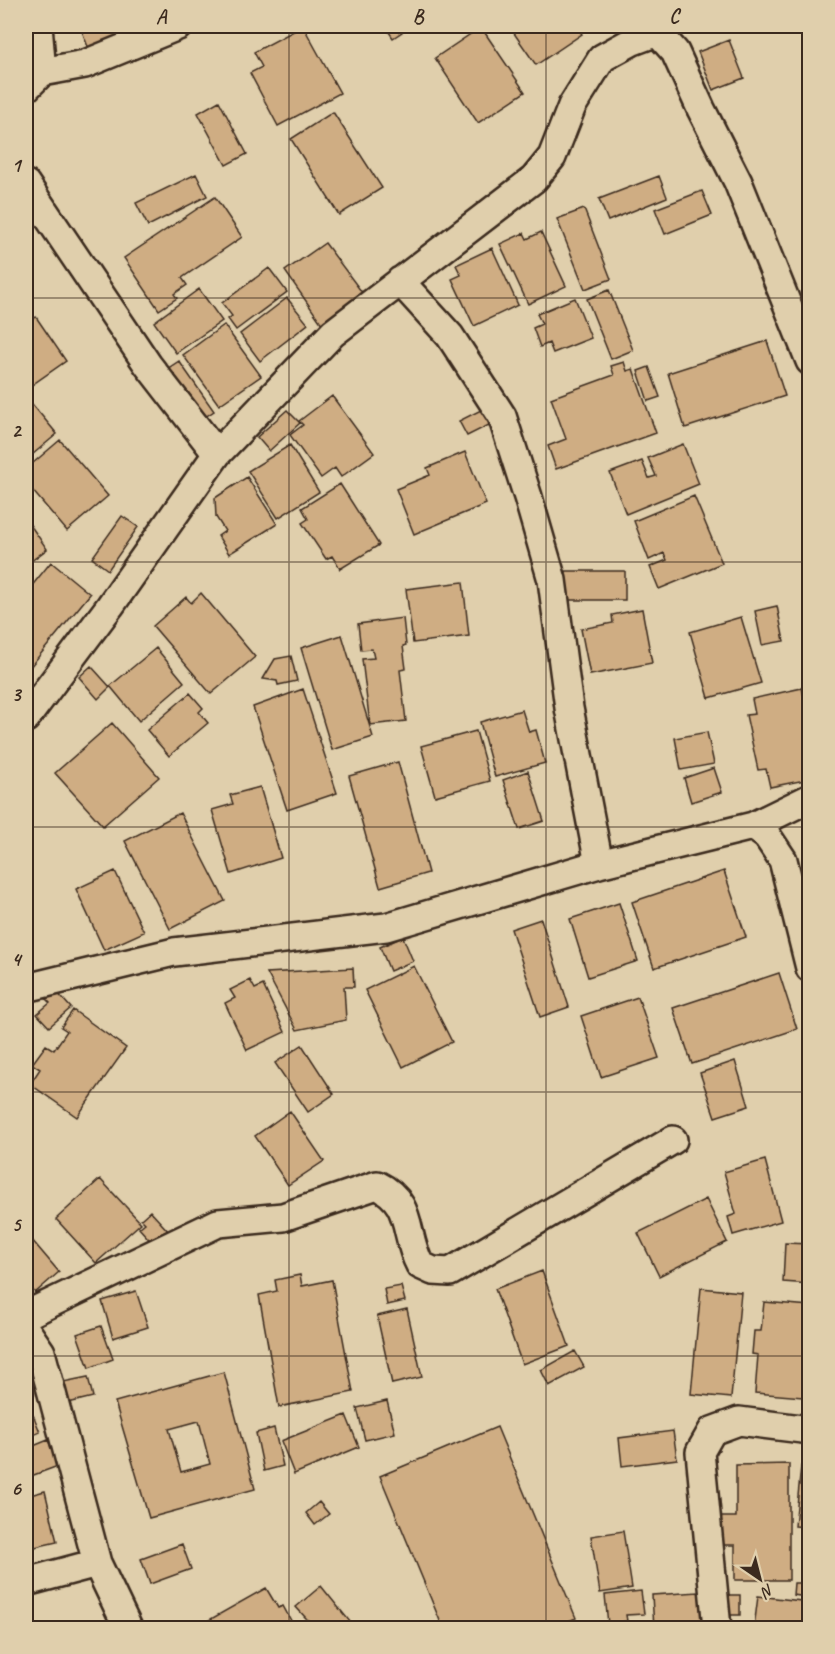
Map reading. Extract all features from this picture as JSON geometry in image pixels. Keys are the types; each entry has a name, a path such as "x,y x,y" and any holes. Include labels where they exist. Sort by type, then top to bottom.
{"street":[{"path":"38,26 34,80 85,64 178,26"},
{"path":"26,718 110,606 217,454 333,333 534,179 552,157 572,106 602,58 633,41 661,29 675,52 738,182 810,361"},
{"path":"26,184 148,365 217,454"},
{"path":"400,281 450,336 502,416 552,580 569,708 599,864"},
{"path":"26,988 174,952 386,927 599,864 753,826 810,798"},
{"path":"753,826 766,836 783,860 810,968"},
{"path":"26,1315 218,1223 283,1217 377,1185 389,1191 402,1205 413,1252 420,1265 433,1271 450,1272 673,1140"},
{"path":"26,1330 41,1352 97,1563 128,1629"},
{"path":"717,1629 700,1452 712,1431 740,1421 810,1430"},
{"path":"26,1582 97,1563"}],"building":[{"path":"80,26 139,26 141,32 90,52"},
{"path":"303,26 340,93 278,126 250,73 262,67 254,52"},
{"path":"385,26 411,26 393,38"},
{"path":"509,26 576,26 582,34 536,65"},
{"path":"798,26 810,26 810,43 807,45"},
{"path":"481,27 525,92 478,123 435,58"},
{"path":"729,40 744,78 713,90 698,52"},
{"path":"219,101 247,154 226,165 198,113"},
{"path":"333,112 382,188 339,215 291,139"},
{"path":"196,174 207,196 148,226 136,203"},
{"path":"659,176 667,197 608,221 599,199"},
{"path":"702,191 712,215 665,234 655,209"},
{"path":"215,197 242,237 182,278 187,285 174,294 177,298 159,310 124,258"},
{"path":"584,209 611,279 585,289 557,219"},
{"path":"541,232 566,286 528,304 500,244 524,233 527,239"},
{"path":"325,243 364,295 322,324 285,271"},
{"path":"492,248 518,305 474,326 452,279 461,275 456,265"},
{"path":"269,268 287,292 236,330 228,319 232,316 222,303"},
{"path":"199,289 222,321 176,353 154,322"},
{"path":"609,290 633,350 611,359 587,299"},
{"path":"287,298 308,324 260,361 240,334"},
{"path":"575,298 591,338 553,353 549,343 540,347 533,328 542,324 537,314"},
{"path":"36,317 66,361 26,389 26,324"},
{"path":"224,325 261,376 219,405 183,355"},
{"path":"767,341 785,396 685,428 668,373"},
{"path":"179,361 214,411 199,421 164,371"},
{"path":"624,362 627,371 633,369 656,433 556,469 548,446 566,439 551,398 614,375 611,366"},
{"path":"649,367 660,397 648,401 638,371"},
{"path":"332,396 374,453 341,477 335,468 321,478 290,435 303,425 299,421"},
{"path":"32,404 57,434 26,460 26,409"},
{"path":"483,409 491,424 467,436 459,421"},
{"path":"287,410 300,423 269,451 257,437"},
{"path":"60,440 108,496 67,531 26,483 26,469"},
{"path":"683,444 699,484 626,514 610,473 642,461 649,478 656,476 648,458"},
{"path":"290,445 319,492 278,518 248,471"},
{"path":"465,452 486,504 414,534 396,489 430,475 427,468"},
{"path":"247,477 277,524 229,554 218,536 225,531 216,517 215,498"},
{"path":"340,484 379,545 340,569 332,556 326,559 302,523 308,519 302,508"},
{"path":"694,496 722,563 659,589 650,567 667,560 664,553 649,560 634,521"},
{"path":"122,516 138,527 108,570 92,558"},
{"path":"26,519 47,549 26,565"},
{"path":"51,562 90,594 30,667 26,664 26,593"},
{"path":"566,571 625,571 625,600 566,600"},
{"path":"463,582 469,636 413,643 406,589"},
{"path":"201,593 255,657 211,694 153,626 186,597 191,603"},
{"path":"777,606 784,641 762,645 755,611"},
{"path":"642,609 652,663 590,675 581,629 613,623 612,615"},
{"path":"741,617 761,683 709,698 690,632"},
{"path":"403,618 406,669 400,670 406,721 370,725 362,659 374,658 372,649 361,650 358,624"},
{"path":"342,635 373,737 332,750 301,648"},
{"path":"156,648 184,682 139,721 110,686"},
{"path":"291,656 297,681 278,685 277,681 263,679 275,659"},
{"path":"91,666 110,687 98,699 79,677"},
{"path":"802,688 810,723 810,779 770,787 766,769 758,770 746,715 755,714 752,699"},
{"path":"303,689 337,793 287,810 253,707"},
{"path":"190,693 203,708 199,712 208,723 169,756 147,730"},
{"path":"522,710 529,732 536,730 545,763 495,777 480,722"},
{"path":"112,723 159,777 103,826 55,773"},
{"path":"476,731 490,781 435,796 421,746"},
{"path":"707,732 714,764 681,770 675,738"},
{"path":"398,762 428,873 380,887 349,776"},
{"path":"714,768 722,792 691,802 684,778"},
{"path":"528,771 544,821 519,829 503,780"},
{"path":"260,787 281,858 231,874 212,810 233,804 230,795"},
{"path":"180,813 225,901 170,929 125,841"},
{"path":"115,871 144,932 104,950 76,889"},
{"path":"724,871 746,937 654,968 632,902"},
{"path":"619,903 638,961 588,977 570,919"},
{"path":"541,919 569,1007 540,1017 511,929"},
{"path":"403,937 413,961 390,971 380,947"},
{"path":"414,966 452,1042 403,1067 365,990"},
{"path":"353,968 354,987 344,987 346,1020 297,1030 267,973"},
{"path":"779,973 797,1029 692,1064 673,1008"},
{"path":"250,980 255,989 263,985 285,1032 247,1050 225,1003 235,998 230,990"},
{"path":"55,990 71,1008 49,1027 37,1014 50,1003 45,998"},
{"path":"638,997 659,1058 601,1077 581,1016"},
{"path":"73,1010 126,1048 77,1117 30,1084 40,1069 32,1064 46,1045 54,1050 67,1031 61,1027"},
{"path":"302,1045 334,1094 308,1112 275,1063"},
{"path":"735,1061 749,1106 715,1117 700,1073"},
{"path":"290,1111 324,1161 288,1185 255,1136"},
{"path":"765,1160 781,1221 733,1235 728,1217 736,1214 724,1172"},
{"path":"100,1179 141,1223 96,1263 56,1219"},
{"path":"706,1199 727,1242 659,1276 638,1233"},
{"path":"150,1211 170,1233 155,1246 139,1228 145,1223 141,1219"},
{"path":"26,1233 59,1272 35,1293 26,1282"},
{"path":"785,1243 810,1244 810,1284 783,1282"},
{"path":"542,1271 569,1346 522,1364 495,1289"},
{"path":"300,1275 302,1286 332,1280 353,1392 279,1407 259,1295 277,1291 275,1280"},
{"path":"401,1286 405,1301 387,1305 384,1289"},
{"path":"701,1288 741,1292 731,1398 691,1394"},
{"path":"136,1291 148,1327 113,1338 102,1301"},
{"path":"764,1302 810,1306 803,1397 755,1393 758,1355 752,1354 754,1331 761,1331"},
{"path":"407,1309 422,1377 392,1384 377,1316"},
{"path":"101,1326 113,1359 89,1368 77,1334"},
{"path":"575,1351 584,1367 549,1386 541,1370"},
{"path":"224,1372 255,1489 149,1518 115,1402","holes":["199,1421 210,1464 181,1472 169,1429"]},
{"path":"88,1377 93,1397 68,1403 63,1382"},
{"path":"26,1397 40,1432 26,1438"},
{"path":"387,1401 395,1433 365,1440 357,1408"},
{"path":"346,1415 359,1447 294,1474 281,1441"},
{"path":"497,1427 576,1618 551,1628 443,1628 380,1476"},
{"path":"274,1428 283,1466 264,1471 256,1433"},
{"path":"673,1431 677,1459 622,1466 619,1438"},
{"path":"48,1440 58,1466 31,1476 26,1461 26,1449"},
{"path":"789,1464 789,1580 735,1580 735,1545 719,1545 719,1517 736,1517 736,1465"},
{"path":"801,1466 810,1466 810,1587 808,1587 807,1597 793,1595 794,1583 801,1583 806,1527 795,1526"},
{"path":"45,1491 57,1542 26,1549 26,1496"},
{"path":"319,1502 329,1514 315,1525 306,1513"},
{"path":"623,1531 632,1588 600,1593 591,1536"},
{"path":"182,1544 191,1569 150,1584 141,1559"},
{"path":"321,1586 351,1623 344,1628 315,1628 296,1607"},
{"path":"266,1588 278,1608 283,1606 295,1628 195,1628"},
{"path":"641,1591 644,1614 626,1615 627,1621 608,1624 605,1595"},
{"path":"699,1592 702,1627 654,1628 652,1595"},
{"path":"724,1595 740,1595 740,1615 724,1615"},
{"path":"758,1596 810,1602 810,1628 754,1628"}]}
